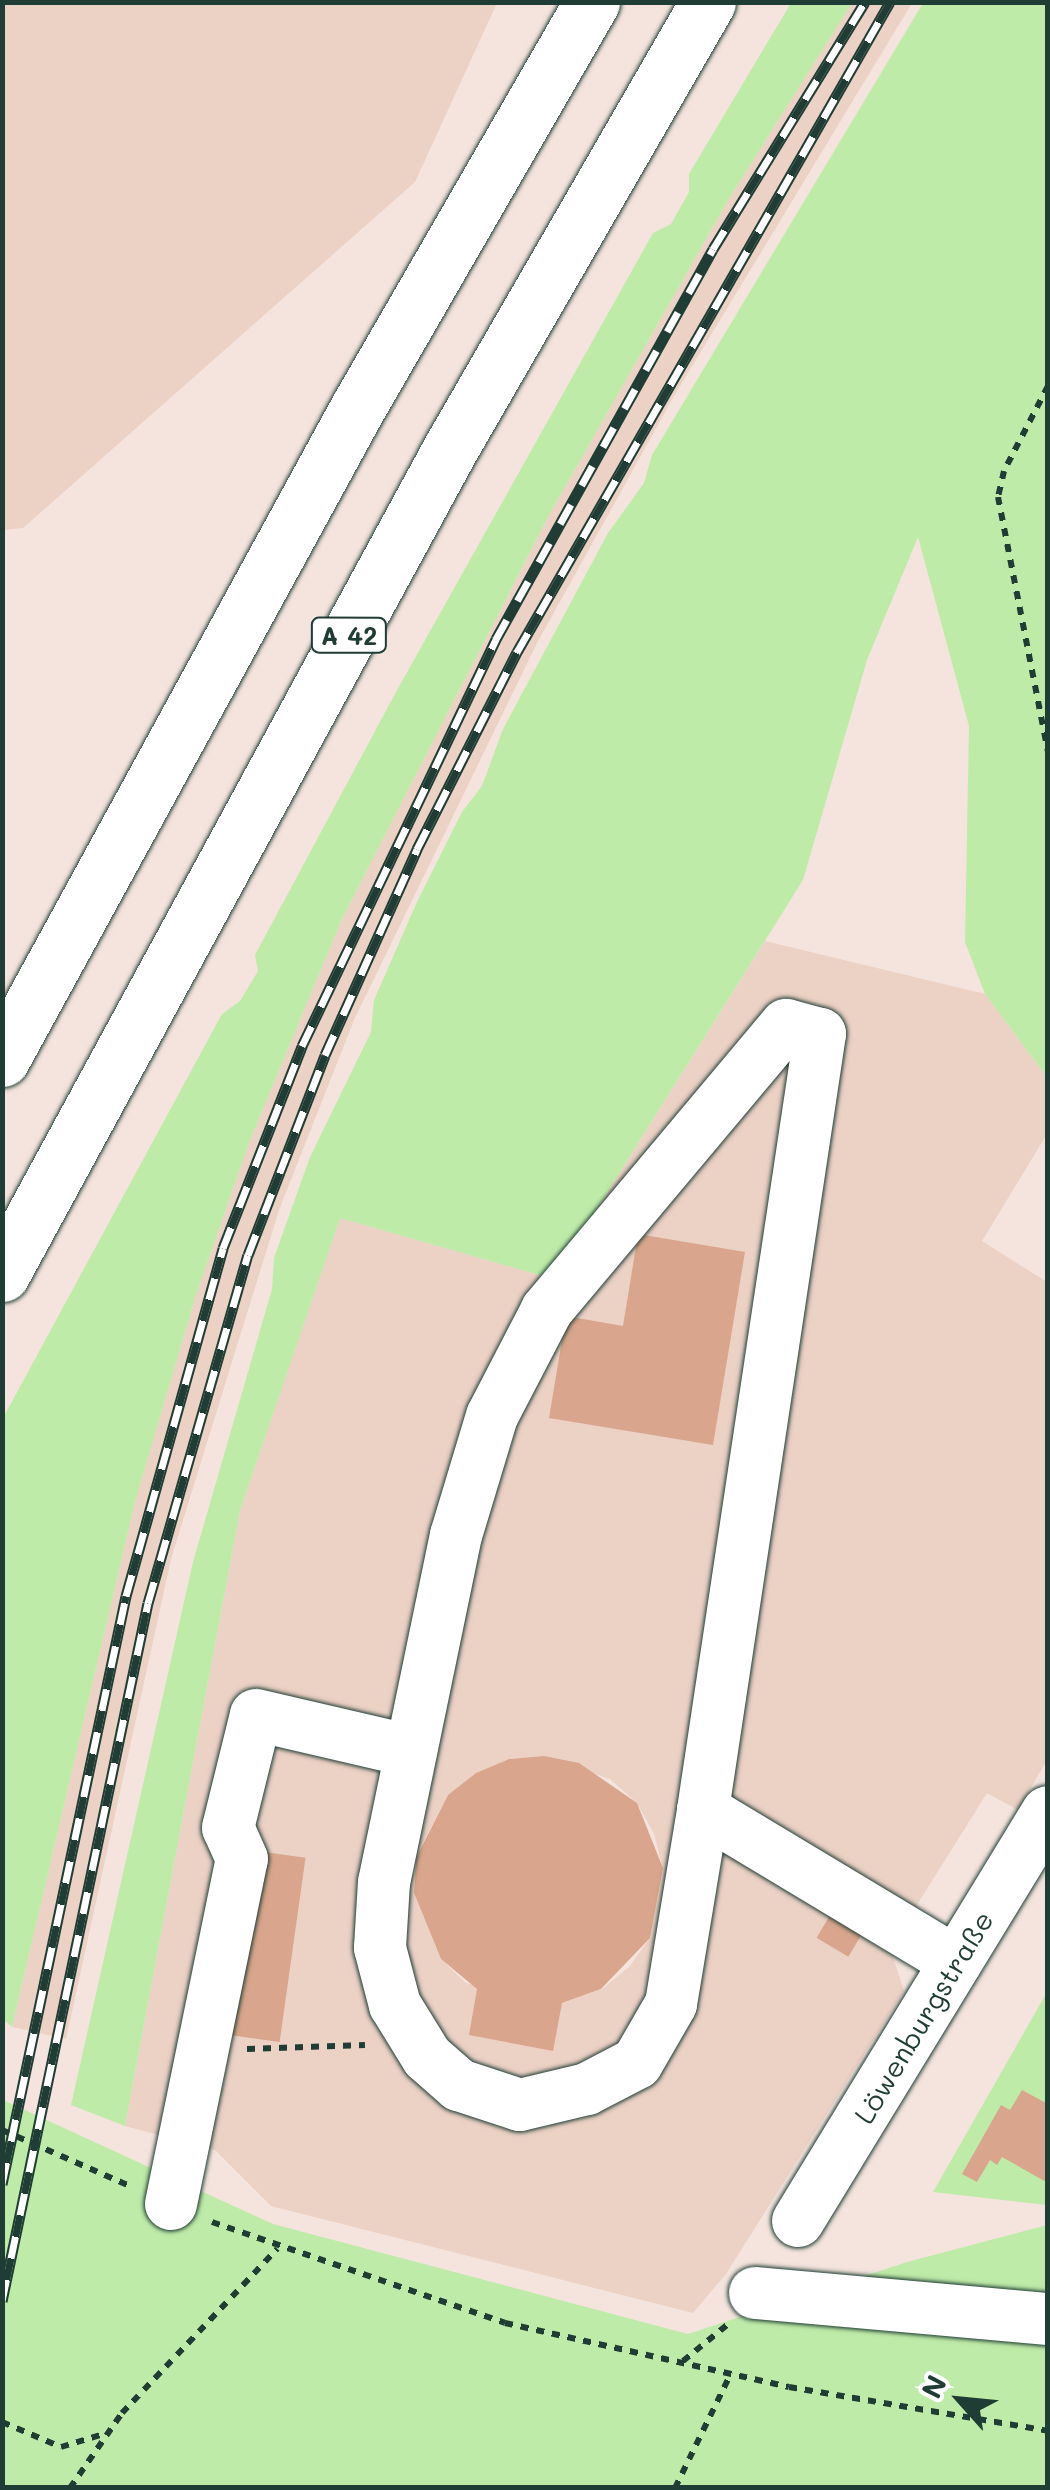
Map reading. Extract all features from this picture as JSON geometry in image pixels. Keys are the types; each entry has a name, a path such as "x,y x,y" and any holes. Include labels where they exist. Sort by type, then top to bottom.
{"highway":[{"path":"2,1059 357,409 592,2"},
{"name":"A 42","path":"2,1274 450,451 708,2"}],"street":[{"path":"786,1025 820,1034 670,2004 637,2063 587,2089 520,2105 459,2085 417,2041 395,2005 380,1948 384,1882 411,1751 456,1535 502,1398 547,1310 786,1025"},
{"path":"171,2204 242,1859 228,1828 256,1715 411,1751"},
{"path":"703,1810 956,1962"},
{"name":"Löwenburgstraße","path":"798,2221 1048,1812"},
{"path":"755,2293 1048,2319"}],"path":[{"path":"1048,386 1004,471 998,497 1048,753"},
{"path":"206,2044 262,2051 417,2041"},
{"path":"2,2130 277,2249 505,2323 731,2373 1048,2430"},
{"path":"70,2488 106,2434 277,2249"},
{"path":"674,2488 731,2373"},
{"path":"2,2422 61,2447 106,2434"}],"shaded area":[{"path":"3,2 497,3 415,182 23,528 3,530"},
{"path":"852,3 912,3 674,396 537,643 354,1020 279,1210 171,1559 66,2039 12,2027 135,1502 196,1295 250,1140 342,919 548,517 730,197"},
{"path":"765,941 985,994 1047,1077 1047,1134 982,1241 1047,1282 1047,1760 1018,1810 987,1793 890,1948 904,1991 726,2274 693,2313 271,2206 215,2150 125,2126 240,1511 340,1218 553,1279","holes":["544,1756 610,1779 637,1803 654,1834 663,1869 650,1938 629,1967 602,1989 562,2003 466,1983 441,1959 414,1893 415,1858 448,1795 476,1773 509,1759"]}],"green space":[{"path":"791,3 852,3 730,197 548,517 342,919 250,1140 196,1295 135,1502 12,2027 2,2018 3,1418 222,1014 240,1001 258,971 255,955 396,692 653,233 671,224 689,192 689,174"},
{"path":"923,3 1047,3 1047,1077 985,994 965,942 969,726 918,537 867,660 803,880 553,1279 340,1218 240,1511 125,2126 71,2105 193,1562 272,1289 274,1258 310,1157 371,1032 374,1000 417,902 462,812 482,786 503,729 608,533 644,483 652,455"},
{"path":"1047,1992 1047,2205 933,2192"},
{"path":"3,2100 273,2224 688,2334 907,2262 1047,2225 1047,2487 3,2488"}],"building":[{"path":"638,1234 745,1252 713,1445 549,1418 566,1316 623,1326"},
{"path":"544,1756 579,1763 637,1803 663,1868 650,1938 601,1989 562,2003 553,2051 469,2035 477,1989 441,1959 414,1893 416,1858 448,1795 476,1773 509,1759"},
{"path":"257,1851 306,1858 280,2042 231,2035"},
{"path":"832,1912 864,1931 848,1957 817,1938"},
{"path":"1022,2090 1048,2104 1048,2183 1002,2157 997,2165 990,2160 977,2182 962,2174 1001,2105 1010,2110"}],"railway":[{"path":"2,2184 126,1596 223,1248 302,1046 496,639 713,249 865,2"},
{"path":"2,2301 148,1603 248,1255 325,1055 417,849 517,652 890,2"}]}
